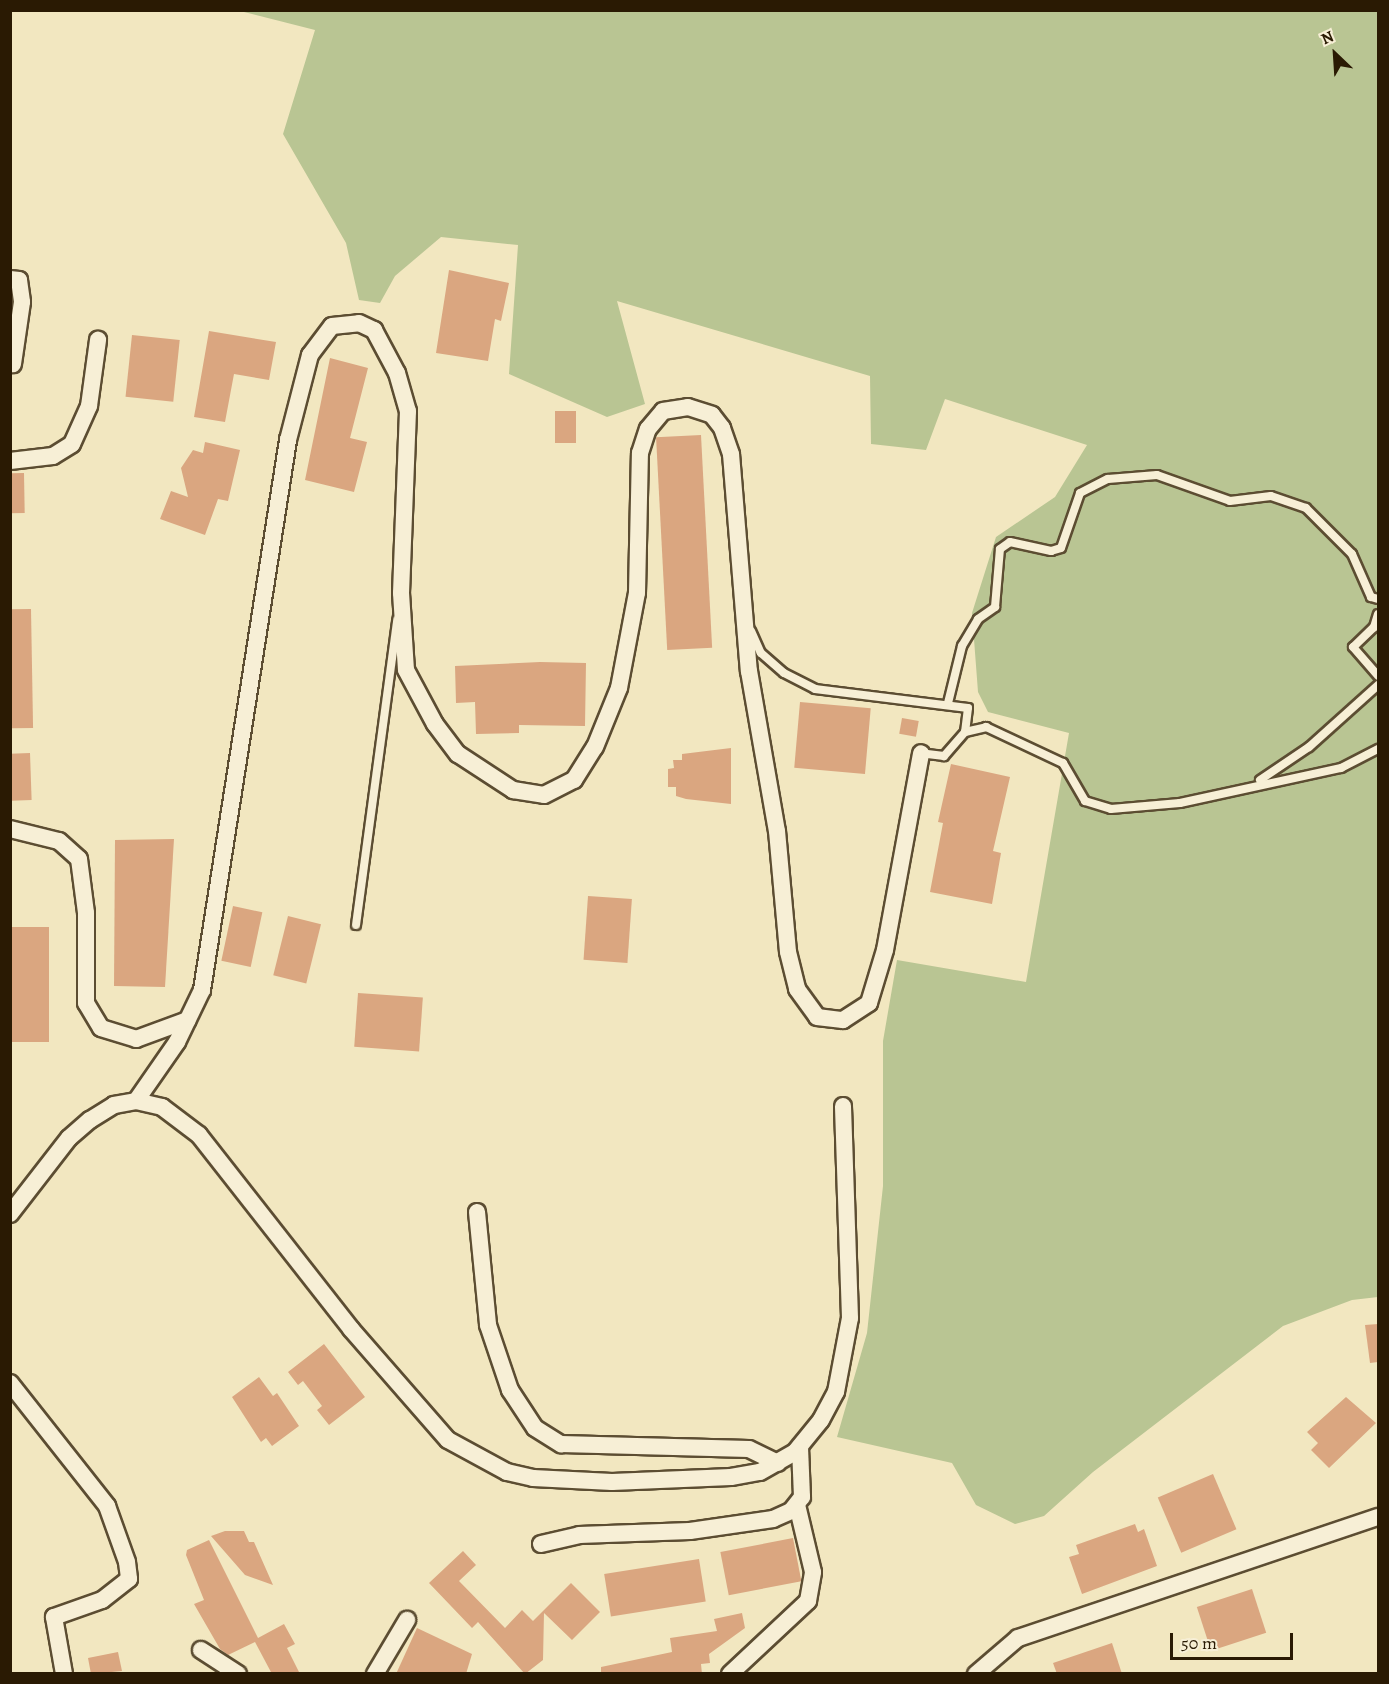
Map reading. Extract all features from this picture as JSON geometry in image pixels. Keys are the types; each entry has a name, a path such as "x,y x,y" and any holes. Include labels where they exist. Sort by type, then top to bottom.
{"street":[{"path":"10,279 19,280 22,302 13,364"},
{"path":"136,1101 188,1020 202,990 288,440 310,355 327,330 344,323 359,322 377,334 408,411 401,593 406,670 435,724 458,754 513,790 534,795 564,788 582,771 595,747 625,663 637,593 641,444 654,418 688,406 712,415 731,454 752,701 777,831 792,975 817,1017 843,1020 869,1003 885,950 921,753"},
{"path":"10,461 53,456 72,444 89,406 98,340"},
{"path":"10,829 59,841 79,859 86,913 86,1003 101,1028 135,1040 188,1020"},
{"path":"10,1214 69,1138 114,1105 136,1101 180,1117 199,1136 423,1416 476,1457 507,1472 533,1478 612,1482 695,1481 760,1472 778,1463 800,1447 836,1392 849,1339 843,1106"},
{"path":"477,1212 488,1325 510,1390 535,1428 561,1444 748,1449 778,1463"},
{"path":"10,1383 106,1506 127,1562 129,1579 102,1600 54,1617 63,1674"},
{"path":"730,1674 808,1601 813,1572 797,1505 802,1489 800,1447"},
{"path":"541,1544 579,1534 642,1534 757,1523 797,1505"},
{"path":"976,1674 1018,1638 1378,1517"},
{"path":"375,1674 407,1620"},
{"path":"201,1650 238,1674"}],"lane":[{"path":"948,703 962,646 978,619 995,607 1000,549 1010,542 1051,551 1061,548 1080,493 1108,479 1157,475 1230,501 1271,496 1306,508 1352,554 1371,597 1378,599"},
{"path":"356,925 401,593"},
{"path":"1378,614 1374,627 1353,647 1378,676"},
{"path":"745,620 761,653 784,673 815,689 948,703 968,708 965,732 944,756 921,753"},
{"path":"1256,784 1309,747 1378,685"},
{"path":"965,732 986,727 1063,763 1085,801 1111,809 1180,803 1256,784 1341,768 1378,749"}],"green space":[{"path":"240,11 1378,11 1378,1297 1352,1300 1283,1326 1093,1472 1044,1516 1015,1524 976,1505 952,1463 837,1437 867,1333 883,1186 883,1041 897,960 1026,982 1069,733 988,712 978,692 972,613 996,537 1055,497 1087,445 945,399 926,450 871,444 870,376 617,301 645,404 607,417 509,374 518,245 441,237 395,276 380,303 359,300 346,243 283,134 315,30"}],"building":[{"path":"449,270 509,283 501,321 495,319 488,361 436,353"},
{"path":"209,331 276,342 269,380 234,374 225,422 194,417"},
{"path":"132,335 180,340 173,402 126,397"},
{"path":"330,358 368,368 350,438 367,442 354,492 305,480"},
{"path":"555,411 576,411 576,443 555,443"},
{"path":"701,435 712,648 667,650 656,437"},
{"path":"205,442 240,450 228,501 218,499 205,535 160,519 171,491 188,497 181,468 193,450 203,453"},
{"path":"10,473 24,473 25,513 11,513"},
{"path":"10,609 31,609 33,728 12,728"},
{"path":"540,662 586,663 585,726 519,725 519,733 476,734 475,702 456,703 455,666"},
{"path":"800,702 871,708 865,774 794,768"},
{"path":"902,718 919,721 916,737 899,734"},
{"path":"731,748 731,804 686,799 676,796 676,787 668,787 668,769 674,768 673,760 682,760 682,754"},
{"path":"30,753 32,800 12,801 10,754"},
{"path":"951,764 1010,777 993,851 1001,853 992,904 930,892 943,823 938,822"},
{"path":"174,839 165,987 114,986 115,840"},
{"path":"588,896 632,899 627,963 584,960"},
{"path":"233,906 262,912 251,967 221,961"},
{"path":"288,916 321,924 306,983 273,975"},
{"path":"10,927 49,927 49,1042 10,1042"},
{"path":"358,993 423,998 419,1051 354,1047"},
{"path":"1378,1324 1378,1362 1370,1363 1365,1325"},
{"path":"324,1344 365,1397 329,1425 317,1410 322,1406 303,1381 298,1385 288,1372"},
{"path":"259,1377 273,1396 277,1393 299,1426 272,1446 266,1438 261,1442 232,1397"},
{"path":"1346,1397 1376,1423 1329,1468 1311,1450 1318,1443 1307,1432"},
{"path":"1213,1474 1236,1529 1181,1553 1158,1497"},
{"path":"1135,1524 1138,1532 1144,1529 1157,1566 1082,1594 1069,1557 1079,1554 1076,1545"},
{"path":"225,1531 244,1531 249,1542 254,1542 273,1585 245,1575 211,1536"},
{"path":"793,1538 801,1581 729,1595 720,1552"},
{"path":"209,1540 258,1638 284,1624 295,1644 287,1648 300,1674 272,1674 255,1642 228,1655 220,1649 194,1604 204,1600 186,1555 187,1550"},
{"path":"463,1551 476,1565 459,1581 505,1628 522,1610 533,1621 571,1583 600,1612 572,1640 544,1613 543,1660 525,1674 478,1622 472,1628 429,1583"},
{"path":"699,1559 706,1601 611,1616 604,1574"},
{"path":"1252,1589 1266,1633 1211,1651 1197,1607"},
{"path":"742,1613 745,1628 709,1654 710,1663 701,1664 702,1674 601,1674 601,1667 672,1652 670,1638 717,1631 714,1619"},
{"path":"417,1628 472,1654 466,1674 396,1674"},
{"path":"1112,1643 1122,1674 1057,1674 1053,1663"},
{"path":"118,1652 122,1671 91,1674 88,1658"}]}
